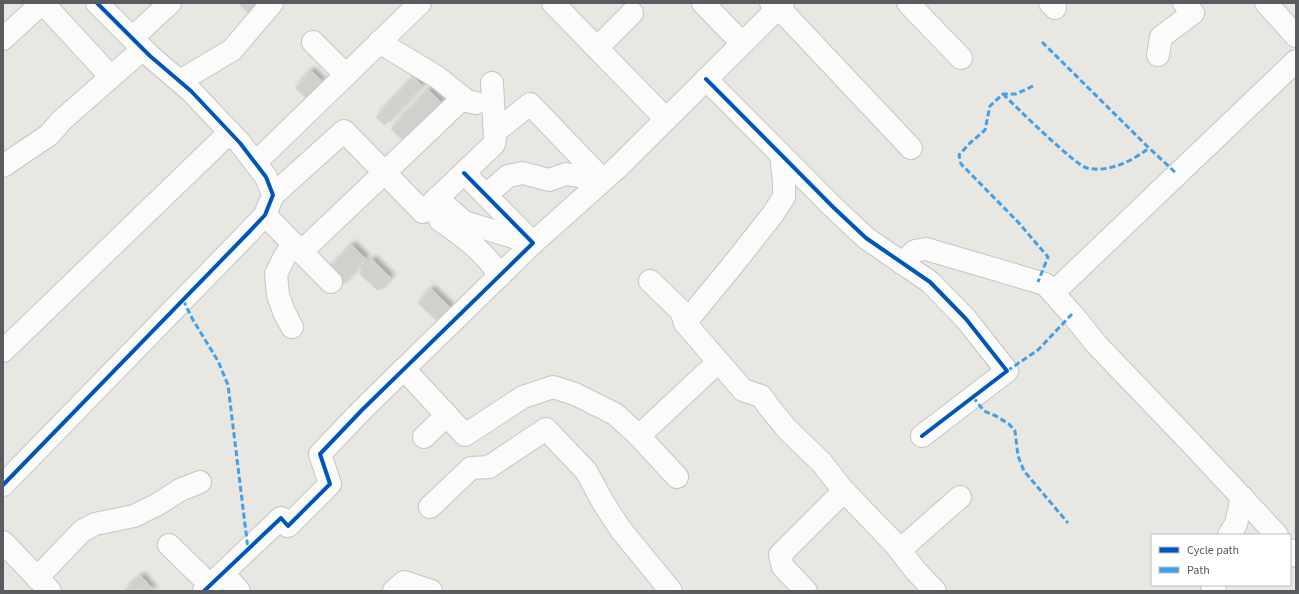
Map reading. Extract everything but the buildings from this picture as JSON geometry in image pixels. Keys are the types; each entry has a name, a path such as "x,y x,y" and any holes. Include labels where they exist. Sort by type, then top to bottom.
{"street":[{"path":"3,39 43,3 111,77"},
{"path":"97,3 138,43 191,90 230,132 266,177 273,196"},
{"path":"3,166 49,135 62,120 111,77 170,3"},
{"path":"180,81 232,50 272,3"},
{"path":"255,163 420,3"},
{"path":"553,3 666,119"},
{"path":"703,3 742,43"},
{"path":"908,3 961,58"},
{"path":"1266,3 1296,36"},
{"path":"214,585 281,518 288,526 330,484 320,454 362,410 533,244 603,180 666,119 742,43 777,4 911,148"},
{"path":"1158,55 1161,37 1194,6"},
{"path":"597,48 632,13"},
{"path":"313,42 346,75"},
{"path":"379,42 437,77 467,101 493,107"},
{"path":"1053,293 1296,61"},
{"path":"706,79 866,238 930,282 966,319 1008,371 922,436"},
{"path":"430,205 494,144 495,132 492,83"},
{"path":"292,327 284,312 278,294 276,274 284,258 384,173 463,98"},
{"path":"495,132 530,104 603,180"},
{"path":"4,481 265,215 273,196 344,131 384,173 430,205 464,222 533,244"},
{"path":"3,351 230,132"},
{"path":"685,323 774,214 784,197 781,154"},
{"path":"464,173 533,244"},
{"path":"486,195 508,176 523,173 549,180 566,174 603,180"},
{"path":"784,187 809,183"},
{"path":"430,205 440,220 475,246 491,262 500,276"},
{"path":"265,215 331,282"},
{"path":"902,263 915,252 926,249 1045,284 1098,345 1276,534"},
{"path":"650,281 681,312 685,323 743,390 761,396 787,429 822,463 846,494 900,550 915,570 936,591"},
{"path":"639,436 718,362"},
{"path":"404,369 466,435 523,397 553,387 575,394 615,414 639,436 677,477"},
{"path":"424,437 447,415"},
{"path":"430,507 471,468 489,468 546,429 586,471 604,504 621,530 671,591"},
{"path":"3,542 44,584 82,531 94,524 134,516 158,504 180,490 200,482"},
{"path":"806,591 783,567 780,555 844,491 846,494"},
{"path":"900,550 960,497"},
{"path":"1230,534 1236,524 1242,497"},
{"path":"169,545 214,585 239,591"},
{"path":"394,591 404,582 431,591"}],"marked path":[{"path":"1042,42 1177,174"},
{"path":"1033,86 1016,94 1003,94 990,106 985,130 959,155 961,164 1018,222 1048,257 1038,282"},
{"path":"1003,94 1059,147 1087,168 1104,169 1120,165 1149,148"},
{"path":"183,300 193,320 218,361 228,385 248,549"},
{"path":"1007,371 1038,350 1072,314"},
{"path":"973,397 984,411 1009,424 1015,431 1018,456 1024,471 1068,523"}],"cycle path":[{"path":"3,485 265,215 273,195 266,177 240,143 191,91 150,56 97,3"},
{"path":"706,79 833,207 866,238 930,282 966,319 1007,371 922,436"},
{"path":"204,591 281,518 288,526 330,484 320,454 362,410 533,243 464,173"}]}
